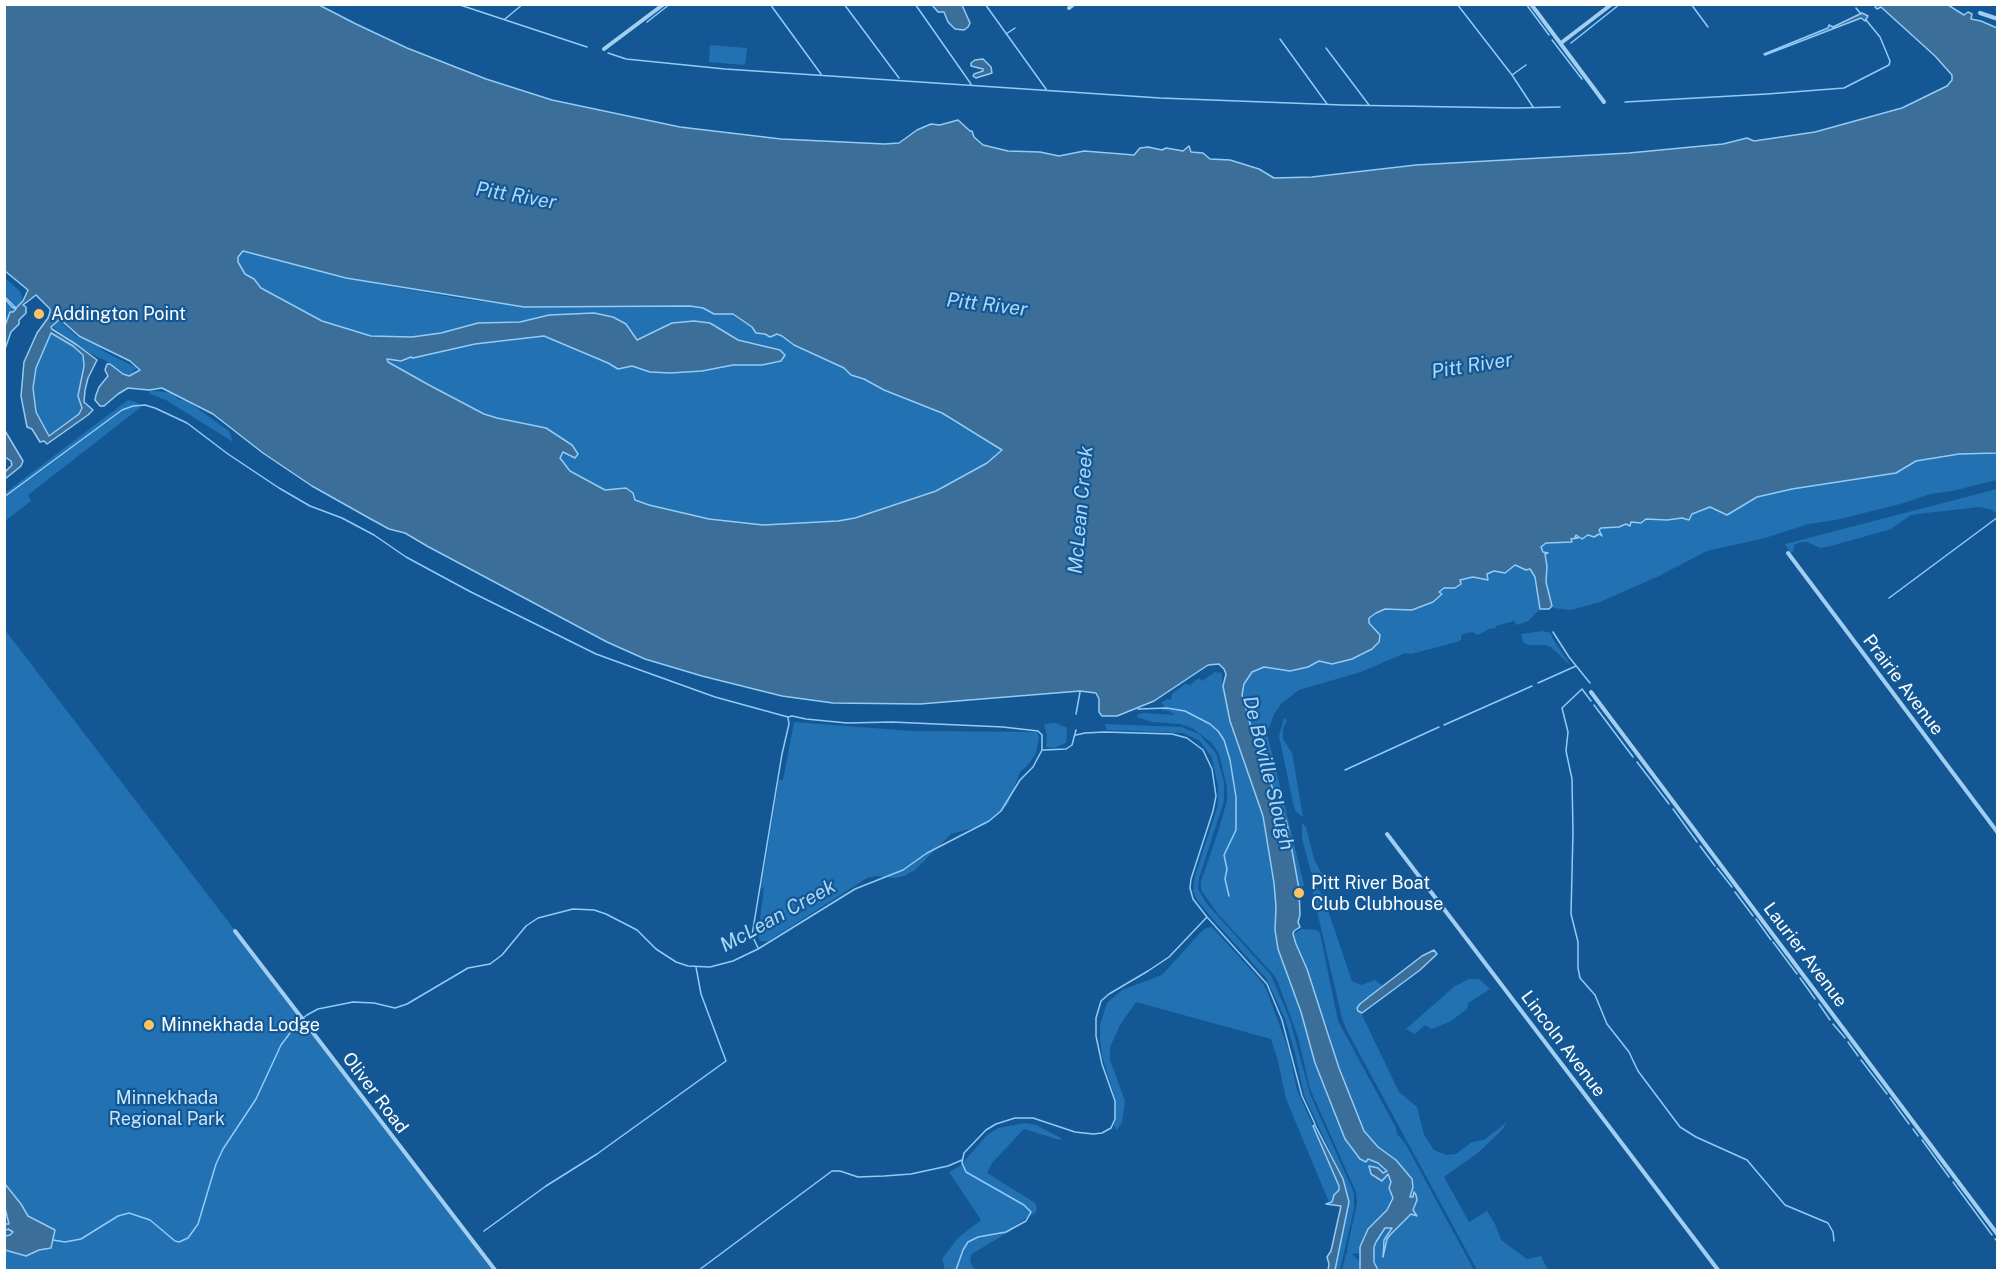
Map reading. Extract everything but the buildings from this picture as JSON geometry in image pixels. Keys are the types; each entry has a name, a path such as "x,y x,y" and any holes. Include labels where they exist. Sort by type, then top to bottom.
{"street":[{"path":"604,49 664,4"},
{"path":"1069,8 1074,4"},
{"path":"1531,4 1604,102"},
{"path":"1561,43 1612,4"},
{"path":"1980,13 1998,19"},
{"name":"Prairie Avenue","path":"1788,553 1998,833"},
{"name":"Laurier Avenue","path":"1591,692 1998,1235"},
{"name":"Lincoln Avenue","path":"1387,834 1718,1270"},
{"name":"Oliver Road","path":"235,931 495,1270"}],"green space":[{"path":"710,45 747,48 745,65 709,62"},
{"path":"209,235 260,256 389,286 456,298 524,307 690,306 850,330 930,404 952,421 1003,450 987,463 936,491 855,518 763,525 673,520 562,478 353,355 248,279"},
{"path":"5,278 20,291 23,300 13,312 10,312 5,326 5,299 8,302 5,297"},
{"path":"60,321 76,336 96,344 105,352 137,368 129,375 123,373 82,349 54,328 54,324"},
{"path":"51,333 77,348 84,358 78,396 82,408 79,414 49,436 36,412 33,388 36,368"},
{"path":"149,390 172,393 178,399 187,401 229,431 233,442 166,400 150,394"},
{"path":"128,400 136,402 141,407 28,495 31,501 5,521 5,493"},
{"path":"1997,410 1997,480 1930,494 1904,503 1836,520 1808,524 1765,538 1707,551 1659,576 1600,602 1571,610 1553,608 1538,552 1538,524"},
{"path":"1997,489 1996,513 1979,507 1917,514 1911,515 1891,529 1831,546 1820,548 1807,542 1801,542 1794,545 1793,552 1790,553 1785,544"},
{"path":"1539,520 1540,609 1528,621 1517,625 1514,621 1496,626 1478,635 1472,632 1463,634 1461,640 1457,642 1411,654 1405,653 1361,672 1299,690 1282,703 1274,714 1267,733 1304,885 1299,889 1287,823 1275,797 1266,766 1270,759 1255,741 1242,695 1247,679 1252,672"},
{"name":"Minnekhada Regional Park","path":"5,630 495,1270 4,1270"},
{"path":"1543,631 1550,633 1571,666 1551,647 1528,645 1523,642 1521,634"},
{"path":"1215,672 1222,673 1230,721 1263,816 1274,883 1275,930 1278,949 1301,1012 1317,1068 1345,1139 1357,1157 1378,1163 1387,1171 1383,1173 1372,1166 1371,1174 1375,1177 1388,1174 1391,1182 1389,1188 1393,1198 1387,1210 1368,1230 1360,1247 1360,1253 1352,1254 1360,1262 1360,1270 1342,1270 1348,1252 1357,1203 1356,1192 1310,1089 1298,1037 1277,980 1218,914 1201,890 1201,881 1227,800 1227,787 1219,754 1212,743 1192,728 1180,724 1152,722 1137,717 1138,714 1144,713 1175,715 1162,710 1164,705 1161,703 1167,699 1171,700 1172,694 1185,684 1190,685 1199,678 1202,681"},
{"path":"1284,718 1287,720 1283,728 1283,739 1292,753 1303,817 1296,812 1293,803 1279,736"},
{"path":"794,722 912,731 1037,732 1039,738 1036,753 1020,772 1008,804 984,825 951,834 915,870 904,876 867,878 768,941 760,941 758,936 764,887 761,888 779,780 783,780"},
{"path":"1056,723 1067,728 1066,743 1054,748 1046,747 1047,736 1044,724"},
{"path":"1105,724 1182,727 1199,734 1216,753 1224,782 1224,801 1199,878 1198,889 1207,904 1271,975 1290,1020 1310,1094 1354,1193 1354,1209 1340,1270 1335,1270 1349,1200 1343,1179 1304,1095 1285,1019 1266,978 1216,923 1197,900 1193,891 1195,876 1218,805 1218,786 1212,758 1200,741 1183,733 1107,730"},
{"path":"1302,823 1306,827 1314,859 1323,876 1323,879 1319,881 1313,879 1302,838"},
{"path":"1317,888 1323,896 1352,981 1361,985 1375,980 1383,986 1360,1004 1358,1011 1399,1092 1417,1107 1424,1135 1434,1150 1446,1155 1456,1154 1472,1142 1484,1140 1507,1122 1503,1129 1479,1152 1444,1177 1469,1222 1487,1211 1501,1240 1527,1259 1541,1256 1548,1270 1477,1270 1346,1029 1313,894 1314,889"},
{"path":"1212,927 1262,982 1267,991 1289,1051 1297,1090 1336,1177 1339,1190 1332,1202 1329,1202 1286,1099 1271,1039 1136,1002 1120,1025 1110,1047 1110,1060 1125,1101 1122,1122 1117,1130 1114,1126 1115,1098 1102,1056 1100,1038 1100,1025 1107,1003 1122,990 1162,975 1201,932"},
{"path":"1302,929 1317,930 1320,933 1338,1021 1396,1128 1397,1134 1405,1143 1474,1270 1378,1270 1373,1254 1376,1242 1385,1228 1392,1228 1384,1240 1382,1249 1385,1252 1386,1239 1411,1213 1416,1217 1413,1210 1417,1200 1416,1195 1412,1198 1410,1196 1413,1187 1412,1179 1364,1131 1339,1068 1328,1029 1296,944 1293,934"},
{"path":"1469,979 1479,979 1490,989 1468,1003 1467,1009 1451,1021 1432,1029 1425,1025 1415,1034 1406,1029 1455,986"},
{"path":"1026,1123 1036,1125 1061,1138 1060,1140 1024,1129 992,1163 987,1173 1035,1203 1037,1209 1035,1213 972,1254 970,1259 976,1270 945,1270 942,1259 958,1238 981,1220 949,1172 960,1166 987,1135 998,1128"}],"water":[{"name":"Pitt River","path":"5,4 319,5 407,48 486,79 552,100 680,127 781,139 885,144 899,143 917,130 931,124 940,125 958,120 972,131 974,137 983,145 1008,151 1040,152 1059,156 1084,151 1134,155 1140,148 1162,150 1166,148 1183,151 1189,146 1191,152 1203,153 1210,159 1230,160 1259,169 1274,178 1312,177 1416,165 1629,153 1723,144 1747,138 1754,141 1815,132 1902,108 1947,86 1952,80 1952,75 1935,56 1881,7 1877,9 1875,7 1878,4 1948,5 1964,15 1968,12 1972,14 1971,19 1997,28 1997,453 1959,454 1916,461 1896,473 1792,489 1757,497 1727,515 1710,507 1692,514 1689,520 1682,518 1646,519 1641,523 1631,522 1630,526 1626,524 1619,527 1601,528 1599,530 1602,536 1588,535 1582,539 1576,535 1575,537 1578,538 1571,539 1572,542 1546,543 1541,547 1543,552 1548,553 1545,554 1546,582 1552,606 1549,609 1540,609 1535,577 1530,569 1526,570 1515,565 1505,573 1494,571 1487,574 1488,580 1473,577 1460,580 1461,584 1455,588 1444,588 1439,592 1442,594 1433,602 1412,610 1385,609 1376,613 1369,618 1369,623 1380,635 1379,642 1372,649 1352,659 1332,664 1319,661 1308,667 1290,671 1264,667 1252,672 1244,684 1242,695 1255,741 1260,746 1275,797 1287,823 1299,889 1298,922 1300,927 1293,934 1296,944 1307,969 1339,1068 1364,1131 1378,1147 1396,1160 1412,1179 1413,1187 1410,1197 1413,1197 1414,1192 1416,1195 1417,1200 1413,1210 1417,1216 1411,1214 1390,1235 1383,1257 1384,1240 1392,1228 1385,1228 1376,1242 1374,1262 1378,1270 1360,1270 1360,1247 1368,1229 1387,1210 1393,1198 1389,1188 1391,1182 1388,1174 1382,1181 1371,1174 1369,1166 1378,1168 1383,1173 1387,1171 1378,1163 1360,1159 1345,1139 1315,1063 1301,1012 1278,949 1275,930 1274,883 1263,816 1230,721 1223,686 1226,674 1219,664 1208,665 1154,701 1117,716 1102,716 1099,712 1099,699 1096,693 1080,691 920,704 833,703 782,696 645,659 607,642 405,533 389,529 369,518 312,486 263,453 213,414 162,388 149,390 128,388 104,406 100,406 95,400 99,387 108,376 105,370 107,364 129,376 140,370 130,361 79,336 60,319 51,327 52,329 97,360 88,378 84,402 93,410 47,444 44,441 40,442 32,429 27,427 21,396 24,362 37,333 48,318 50,309 36,295 23,305 26,307 26,313 11,332 5,349 5,326 10,312 16,309 5,297 16,308 23,301 28,290 5,271","holes":["243,251 346,278 524,307 690,306 703,308 714,314 733,314 752,327 756,333 770,337 777,334 782,336 794,345 844,368 851,375 942,413 1002,450 987,463 936,491 855,518 838,521 763,525 709,519 649,505 635,500 633,493 626,488 605,490 570,471 560,458 563,452 575,458 578,454 572,445 546,428 484,414 388,362 387,359 401,361 475,344 544,336 618,369 632,366 650,372 670,373 702,371 733,365 762,365 781,361 785,355 780,350 738,340 710,323 694,321 672,323 637,340 626,324 613,317 594,313 549,315 520,322 478,323 441,333 412,337 371,336 322,321 261,288 254,279 245,274 238,262 238,257","51,333 83,355 84,366 78,396 82,408 79,414 49,436 36,412 33,388 36,368"]},
{"path":"932,5 962,5 970,23 968,27 964,30 955,29 948,22 944,12 938,12"},
{"path":"1862,13 1868,16 1865,21 1861,18 1764,54 1828,28 1829,25 1833,27"},
{"path":"983,59 991,67 992,73 976,78 974,74 983,69 971,66 971,63"},
{"path":"4,429 23,461 21,466 5,479 5,472 12,465 11,461 5,457"},
{"path":"1434,950 1437,954 1420,970 1362,1013 1358,1011 1360,1004 1422,956"},
{"path":"1315,1125 1343,1179 1349,1202 1335,1270 1328,1270 1327,1257 1331,1251 1341,1206 1326,1204 1332,1202 1339,1186 1313,1126"},
{"path":"5,1184 28,1216 55,1230 51,1248 26,1256 5,1250 5,1236 13,1232 8,1229 5,1231 5,1224 9,1224 5,1208"}],"waterway":[{"path":"457,4 587,47"},
{"path":"505,19 523,4"},
{"path":"647,22 670,4"},
{"path":"770,4 821,74"},
{"path":"844,4 899,78"},
{"path":"915,4 971,84"},
{"path":"985,4 1046,89"},
{"path":"1457,4 1512,75 1533,107"},
{"path":"1526,4 1549,35"},
{"path":"1571,43 1620,4"},
{"path":"1691,4 1708,27"},
{"path":"1856,8 1861,14"},
{"path":"1625,102 1844,88 1889,65 1890,61 1880,37 1866,20"},
{"path":"1006,34 1015,28"},
{"path":"1280,39 1327,104"},
{"path":"1552,40 1582,79"},
{"path":"1326,48 1369,105"},
{"path":"608,53 626,59 725,69 1160,98 1342,105 1560,107"},
{"path":"1512,75 1526,65"},
{"name":"McLean Creek","path":"4,497 122,410 145,405 187,423 228,454 310,506 342,518 374,535 406,557 469,591 596,654 715,697 788,717 847,723 892,722 1003,727 1038,731 1042,735 1042,750 1033,767 1020,780 1001,811 989,821 927,853 903,870 855,889 758,949 733,961 710,967 688,966 676,962 656,949 637,930 606,914 594,910 573,909 538,918 526,926 502,955 490,964 468,968 407,1004 395,1008 374,1003 353,1002 318,1009 299,1021 281,1045 256,1099 223,1149 216,1164 198,1224 188,1238 179,1242 175,1241 150,1220 129,1213 118,1216 81,1239 65,1242 53,1240"},
{"path":"1889,598 1998,517"},
{"path":"1553,632 1590,683"},
{"path":"1538,683 1576,666"},
{"path":"1444,725 1532,686"},
{"path":"1591,701 1582,689 1562,708 1568,732 1566,751 1572,779 1571,914 1578,942 1580,978 1595,995 1607,1024 1629,1052 1638,1071 1680,1127 1696,1137 1747,1160 1785,1205 1828,1223 1833,1232 1834,1241"},
{"name":"McLean Creek","path":"1076,714 1080,692"},
{"path":"1594,705 1633,757"},
{"path":"1138,709 1167,708 1185,711 1210,724 1224,740 1236,797 1236,830 1224,855 1227,869 1225,879 1229,896"},
{"path":"758,948 752,935 789,724 788,718"},
{"path":"1345,770 1439,727"},
{"name":"McLean Creek","path":"1043,750 1066,749 1072,745 1076,730"},
{"path":"956,1270 968,1242 978,1237 1006,1232 1026,1221 1031,1212 1024,1205 966,1172 962,1163 964,1153 986,1130 1015,1118 1033,1118 1075,1132 1093,1134 1102,1133 1111,1128 1115,1119 1115,1101 1102,1064 1096,1036 1096,1018 1101,1001 1169,957 1207,917 1193,899 1190,888 1216,796 1212,769 1203,750 1187,738 1172,734 1105,732 1076,735"},
{"path":"1637,762 1669,804"},
{"path":"1673,809 1697,842"},
{"path":"1700,846 1715,866"},
{"path":"1717,868 1732,887"},
{"path":"1735,892 1753,916"},
{"path":"1207,917 1267,984 1282,1020 1302,1096 1315,1124"},
{"path":"1756,919 1771,940"},
{"path":"1773,942 1797,974"},
{"path":"484,1231 546,1186 597,1154 726,1061 701,994 696,967"},
{"path":"1800,978 1815,999"},
{"path":"1819,1004 1830,1020"},
{"path":"1833,1024 1845,1038"},
{"path":"1848,1042 1858,1056"},
{"path":"1861,1060 1887,1094"},
{"path":"1890,1098 1909,1124"},
{"path":"1913,1129 1918,1136"},
{"path":"1922,1140 1949,1177"},
{"path":"699,1270 832,1171 858,1177 911,1174 948,1166 962,1160"},
{"path":"1953,1182 1992,1235"},
{"path":"1995,1239 1998,1242"}],"place":[{"name":"Addington Point","path":"39,314"},
{"name":"Pitt River Boat Club Clubhouse","path":"1299,893"},
{"name":"Minnekhada Lodge","path":"149,1025"}],"water label":[{"name":"De Boville Slough","path":"1268,773"}]}
